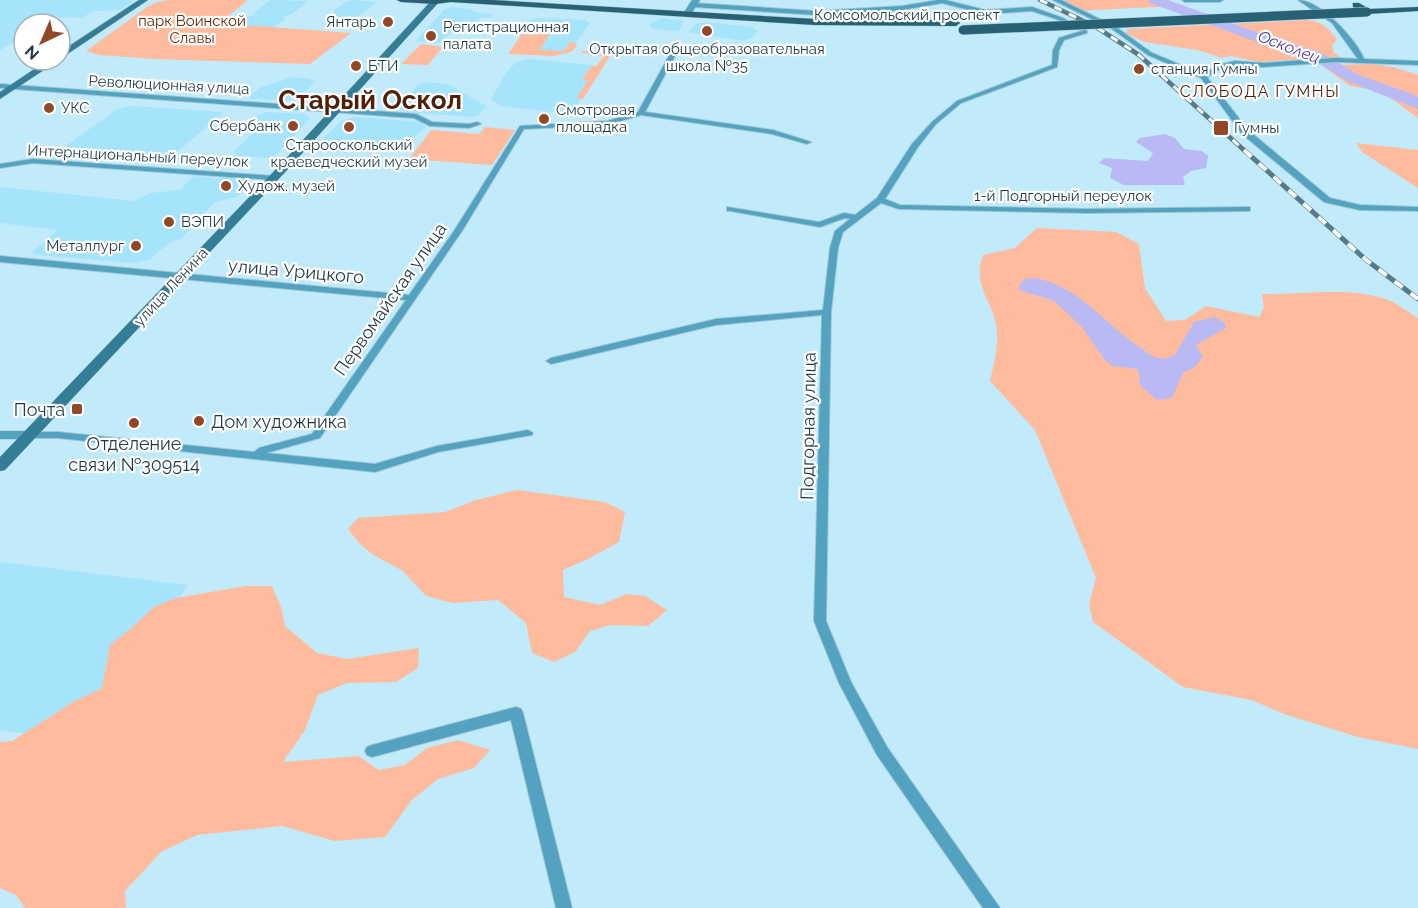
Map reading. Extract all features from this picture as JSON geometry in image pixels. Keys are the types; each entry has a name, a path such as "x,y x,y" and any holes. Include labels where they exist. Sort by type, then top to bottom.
{"main road":[{"path":"72,48 141,1 152,0"},
{"path":"401,0 436,1"},
{"name":"Комсомольский проспект","path":"436,1 452,0 841,23 956,23 1418,1"},
{"name":"Комсомольский проспект","path":"436,1 447,5 830,29 963,30 1418,9"},
{"name":"улица Ленина","path":"0,466 274,178 436,1"},
{"path":"1356,5 1367,12"},
{"path":"0,96 36,72"}],"street":[{"path":"886,0 902,8"},
{"path":"1056,0 1114,28 1150,54 1203,77 1245,132 1327,200 1356,208 1418,209"},
{"path":"1185,0 1220,0"},
{"path":"1301,0 1334,22 1361,60"},
{"path":"687,14 695,2 817,13 902,8 943,1"},
{"name":"Подгорная улица","path":"943,1 985,12 1032,9 1061,19 1085,32 1061,39 1056,50 1055,66 959,102 934,123 880,200 839,231 834,248 827,312 820,621 846,683 882,751 992,908"},
{"path":"673,54 641,113 773,132 807,142"},
{"path":"1203,77 1220,66 1336,60 1418,63"},
{"name":"Революционная улица","path":"0,86 416,116 430,124 469,126 477,124"},
{"name":"Первомайская улица","path":"257,454 263,450 316,436 458,231 522,127 607,123 641,113"},
{"name":"Интернациональный переулок","path":"0,166 33,161 274,178"},
{"name":"1-й Подгорный переулок","path":"880,200 899,207 1087,211 1247,208"},
{"path":"730,209 820,225 844,215 855,217"},
{"name":"улица Урицкого","path":"0,259 410,298"},
{"path":"551,361 716,322 827,312"},
{"path":"0,435 58,435 375,468 437,449 528,433"},
{"path":"372,751 516,713 564,908"}],"shaded area":[{"path":"0,0 133,1 120,10 94,11 81,18 72,18 72,12 12,12 12,42 0,50"},
{"path":"270,0 308,1 292,14 283,17 285,19 275,26 267,29 243,27 240,23 248,16 255,15 254,13"},
{"path":"352,0 376,3 356,17 349,19 336,16 334,11"},
{"path":"453,7 493,15 488,18 481,17 469,32 457,32 466,20 439,43 416,41 444,10"},
{"path":"537,18 585,20 590,23 568,54 534,53 518,33 529,20"},
{"path":"661,18 684,22 679,31 653,29 649,25"},
{"path":"706,22 751,27 758,31 751,38 742,41 689,32 695,24"},
{"path":"531,59 591,65 601,70 575,108 560,113 501,106 491,99 506,73 516,62"},
{"path":"292,77 310,79 315,82 297,100 249,97 259,88"},
{"path":"424,82 448,84 486,106 479,115 472,117 404,112 398,108 418,85"},
{"path":"130,106 224,112 163,164 48,159 117,109"},
{"path":"266,112 305,114 310,118 276,155 266,158 239,156 233,152 252,134 243,129 258,115"},
{"path":"354,117 422,122 426,127 410,138 377,143 362,142 348,153 319,151 315,147 341,121"},
{"path":"1165,134 1175,138 1184,149 1202,151 1208,156 1206,168 1191,171 1183,177 1185,185 1124,185 1110,178 1112,168 1099,163 1104,158 1148,161 1153,153 1136,142 1140,138"},
{"path":"194,176 218,179 230,176 249,178 252,182 237,197 215,202 181,239 169,243 150,259 136,263 31,253 58,230 0,223 0,187 134,201 150,193 180,190"},
{"path":"1035,278 1064,288 1090,306 1147,353 1157,358 1175,355 1194,322 1215,317 1225,323 1226,328 1196,345 1203,357 1195,367 1183,373 1172,398 1157,400 1140,385 1138,369 1112,366 1105,360 1082,327 1054,301 1019,290 1020,284 1025,279"},
{"path":"0,562 188,585 82,741 0,730"}],"green space":[{"name":"парк Воинской Славы","path":"169,0 248,0 223,20 229,24 351,33 310,64 155,59 99,55 86,51 147,7"},
{"path":"1054,0 1160,0 1174,6 1076,11"},
{"path":"1307,20 1324,26 1331,32 1337,40 1332,45 1334,53 1341,57 1259,62 1230,56 1222,58 1198,50 1144,42 1126,33 1128,29"},
{"path":"541,29 553,29 540,50 564,51 571,41 577,45 573,51 555,56 508,54 522,34 537,35"},
{"path":"421,44 443,47 428,65 401,64"},
{"path":"582,51 612,53 583,99 577,98 588,80 582,79 604,56 582,53"},
{"path":"1374,64 1418,75 1418,118 1381,91 1350,86 1325,68 1332,65"},
{"path":"485,127 515,130 492,165 409,159 431,130 479,134"},
{"path":"1356,143 1418,150 1418,188 1362,152"},
{"path":"1037,228 1116,232 1139,244 1145,288 1166,321 1185,320 1206,306 1259,317 1264,308 1262,294 1324,292 1356,293 1386,299 1418,318 1418,749 1358,737 1287,715 1251,700 1183,687 1093,622 1089,604 1096,578 1035,430 990,381 997,333 994,317 980,280 983,255 1015,248"},
{"path":"517,490 605,502 625,512 619,542 563,570 564,597 600,605 627,594 645,596 667,610 648,626 611,625 590,631 575,652 554,662 532,653 526,623 498,600 453,603 426,596 403,571 372,554 348,529 358,518 445,512 476,500"},
{"path":"246,586 272,586 281,607 285,626 317,653 347,659 419,648 418,668 396,682 347,683 318,695 305,730 283,762 358,756 379,770 405,765 427,748 458,740 490,750 474,768 438,779 412,800 385,837 335,841 282,826 197,835 161,852 125,891 126,908 25,908 16,895 0,888 0,742 12,741 73,702 102,688 110,645 154,607 176,598"}],"waterway":[{"name":"Осколец","path":"1155,0 1273,43 1315,55 1353,78 1409,98 1418,104"}],"railway":[{"path":"1040,0 1096,27 1139,55 1246,152"},
{"path":"1244,150 1365,259 1418,299"}],"place":[{"name":"Янтарь","path":"388,22"},
{"name":"Открытая общеобразовательная школа №35","path":"707,31"},
{"name":"Регистрационная палата","path":"431,36"},
{"name":"БТИ","path":"356,66"},
{"name":"станция Гумны","path":"1139,69"},
{"name":"УКС","path":"49,108"},
{"name":"Смотровая площадка","path":"544,119"},
{"name":"Сбербанк","path":"293,126"},
{"name":"Старооскольский краеведческий музей","path":"349,127"},
{"name":"Гумны","path":"1221,128"},
{"name":"Худож. музей","path":"226,186"},
{"name":"ВЭПИ","path":"169,222"},
{"name":"Металлург","path":"136,246"},
{"name":"Почта","path":"77,409"},
{"name":"Дом художника","path":"199,421"},
{"name":"Отделение связи №309514","path":"134,423"}],"district":[{"name":"СЛОБОДА ГУМНЫ","path":"1260,91"},
{"name":"Старый Оскол","path":"370,100"}]}
